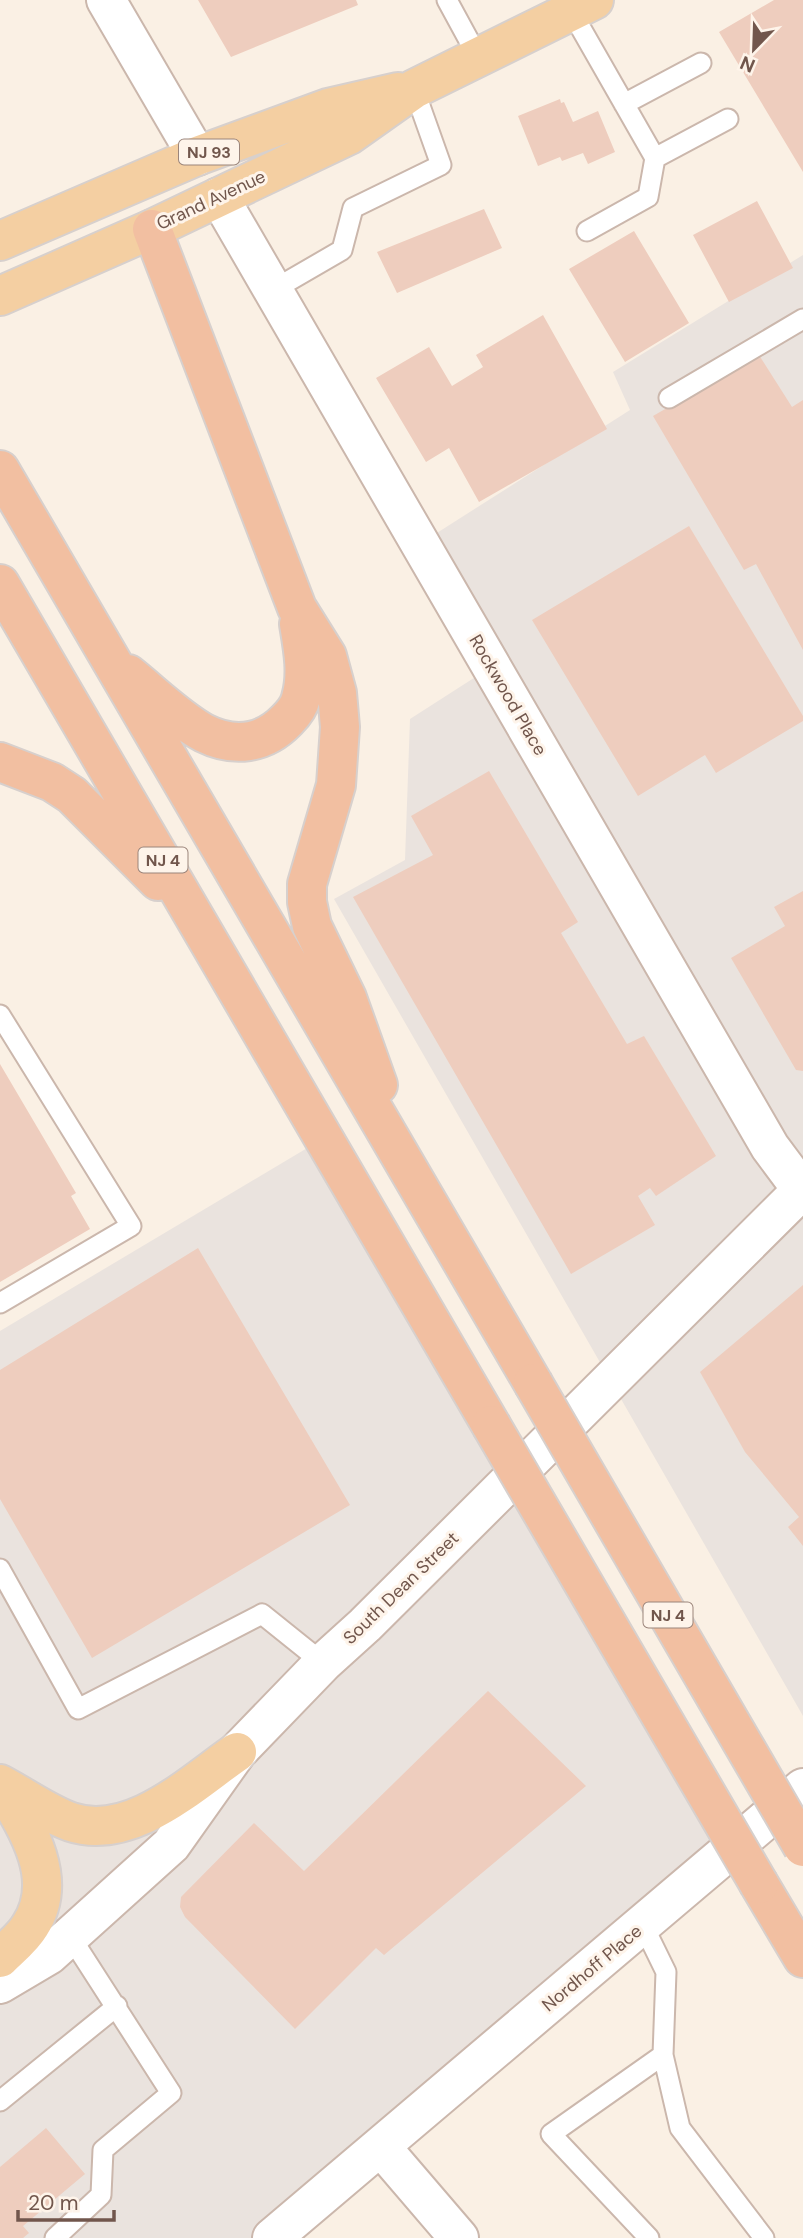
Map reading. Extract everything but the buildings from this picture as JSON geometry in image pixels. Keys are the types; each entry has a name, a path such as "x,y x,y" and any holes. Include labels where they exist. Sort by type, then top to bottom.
{"highway":[{"path":"152,229 297,608 327,656 337,693 340,727 336,785 307,884 307,902 312,926 347,998 409,1172"},
{"name":"NJ 4","path":"0,470 803,1847"},
{"name":"NJ 4","path":"0,584 803,1958"},
{"path":"111,660 204,733 239,743 256,741 269,736 282,725 295,712 301,700 305,668 297,608"},
{"path":"0,762 52,782 72,795 89,809 197,920"}],"main road":[{"name":"Grand Avenue","path":"0,296 152,229 349,135 414,89 583,6"},
{"name":"Grand Avenue","path":"0,241 197,156 328,108 414,89"},
{"path":"0,1783 73,1822 115,1824 154,1810 237,1752"},
{"path":"0,1783 35,1849 42,1883 40,1909 30,1928 0,1958"}],"street":[{"path":"106,0 197,156"},
{"name":"Rockwood Place","path":"219,197 770,1147 803,1189"},
{"name":"South Dean Street","path":"0,1984 49,1955 171,1845 237,1752 323,1663 803,1189"},
{"name":"Nordhoff Place","path":"272,2238 803,1788"},
{"path":"382,2147 458,2238"}],"lane":[{"path":"447,0 478,57"},
{"path":"583,6 624,104 655,158 648,197 587,231"},
{"path":"624,104 701,63"},
{"path":"273,290 342,250 353,208 441,165 414,89"},
{"path":"655,158 728,119"},
{"path":"669,398 803,319"},
{"path":"0,1015 131,1226 0,1303"},
{"path":"0,1569 78,1709 262,1614 323,1663"},
{"path":"643,1925 666,1972 663,2055 680,2128 764,2238"},
{"path":"55,2238 101,2195 103,2150 171,2093 70,1936"},
{"path":"0,2102 117,2006"},
{"path":"648,2238 551,2134 663,2055"}],"shaded area":[{"path":"803,255 803,1716 334,899 405,860 410,719 491,667 429,538 630,410 613,372"},
{"path":"324,1138 734,1842 272,2238 0,2238 0,1331"}]}
